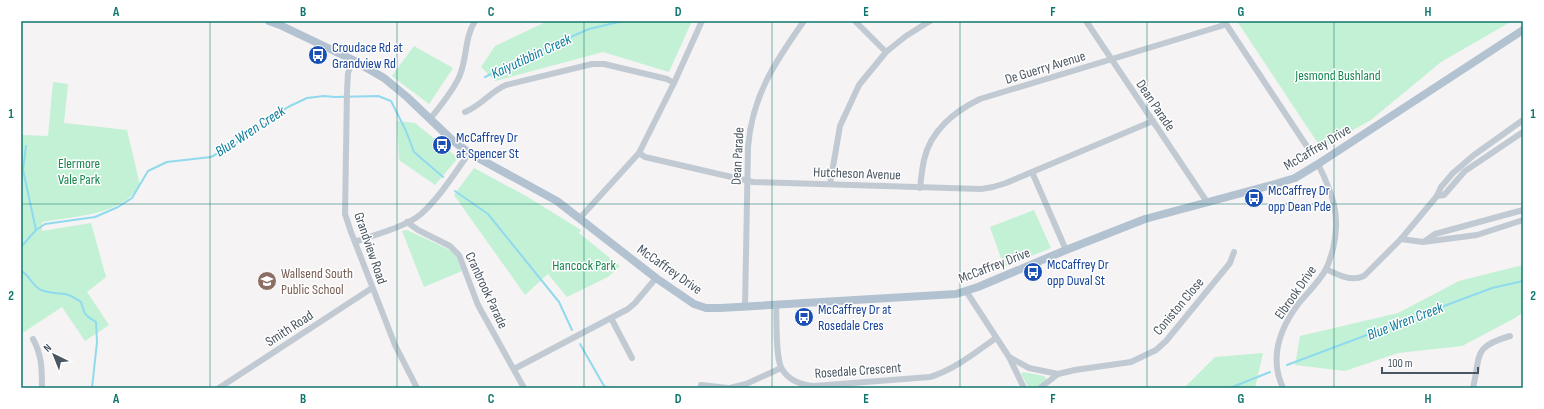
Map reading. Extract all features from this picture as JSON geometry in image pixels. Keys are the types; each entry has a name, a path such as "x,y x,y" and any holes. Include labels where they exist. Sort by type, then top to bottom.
{"main road":[{"name":"McCaffrey Drive","path":"268,21 280,25 353,60 384,78 407,97 451,139 469,153 557,201 656,278 694,304 706,308 956,294 966,291 1145,219 1295,178 1523,30"}],"street":[{"path":"430,119 449,93 461,73 467,41 474,23 466,21"},
{"path":"579,218 639,153 674,83 702,21"},
{"name":"Dean Parade","path":"745,307 747,181 750,127 756,104 774,65 804,21"},
{"path":"855,21 886,52"},
{"path":"830,184 840,126 859,85 886,52 906,36 930,21"},
{"name":"Dean Parade","path":"1086,21 1207,202"},
{"path":"1225,22 1310,151"},
{"name":"De Guerry Avenue","path":"920,188 924,159 931,141 945,122 960,110 980,98 1112,60 1221,26 1225,22"},
{"name":"Grandview Road","path":"353,60 348,74 347,91 345,214 354,242 395,345 417,388"},
{"path":"465,112 472,109 495,91 506,85 592,64 604,64 666,79 674,83"},
{"path":"1326,269 1348,278 1361,278 1372,270 1401,239 1437,196 1441,187 1453,173 1474,155 1523,120"},
{"name":"Hutcheson Avenue","path":"639,153 645,157 747,181 920,188 981,188 994,187 1006,183 1153,121"},
{"path":"1437,196 1444,195 1465,171 1523,132"},
{"path":"354,242 407,222 420,215 469,153"},
{"name":"Elbrook Drive","path":"1283,388 1279,378 1277,361 1277,351 1280,337 1293,312 1326,269 1336,239 1336,210 1330,189 1318,164"},
{"path":"1032,172 1066,250"},
{"path":"1423,242 1435,234 1523,210"},
{"path":"1401,239 1423,242 1477,235 1523,220"},
{"name":"Cranbrook Parade","path":"407,222 418,230 450,246 459,255 478,305 524,388"},
{"name":"Coniston Close","path":"1010,357 1028,368 1058,374 1131,362 1145,357 1166,341 1230,263 1234,252"},
{"path":"514,369 632,306 656,278"},
{"name":"Smith Road","path":"219,388 372,288"},
{"name":"Coniston Close","path":"966,291 1010,357 1024,388"},
{"path":"701,385 729,388 746,384 781,368 778,355 776,304"},
{"path":"611,318 632,358"},
{"path":"1473,388 1478,357 1481,351 1491,343 1510,336"},
{"name":"Rosedale Crescent","path":"781,368 794,380 803,385 814,386 930,377 940,374 952,367 996,338"},
{"path":"33,339 38,347 41,359 42,388"},
{"name":"Coniston Close","path":"1040,388 1058,374"}],"green space":[{"path":"548,21 692,21 669,72 603,52 495,81 481,67 495,46"},
{"name":"Jesmond Bushland","path":"1237,21 1512,21 1441,62 1371,120 1321,148"},
{"path":"414,46 453,68 429,104 392,76"},
{"name":"Elermore Vale Park","path":"53,82 68,84 64,123 127,130 140,185 132,195 109,209 82,216 42,222 42,231 91,223 106,277 87,292 109,325 85,341 62,307 21,334 21,135 48,136"},
{"path":"397,121 415,123 458,158 435,185 399,160"},
{"name":"Hancock Park","path":"474,168 526,196 581,230 579,233 620,266 608,277 567,297 548,274 525,295 454,195"},
{"path":"1034,210 1051,248 1004,267 990,227"},
{"path":"407,230 452,251 456,256 462,271 424,287 402,231"},
{"path":"1523,265 1523,312 1515,318 1462,346 1398,353 1345,371 1295,365 1300,336 1398,313 1459,281"},
{"path":"1263,353 1255,388 1184,388 1215,357"},
{"path":"1023,372 1044,376 1046,380 1036,388 1029,388 1021,374"}],"waterway":[{"name":"Kaiyutibbin Creek","path":"485,77 525,57 589,29 623,21"},
{"name":"Blue Wren Creek","path":"21,247 36,230 45,224 95,217 118,207 132,198 148,171 167,162 211,157 233,145 288,107 307,98 324,96 378,96 391,101 406,131 414,152 443,177"},
{"path":"26,146 23,170 36,230"},
{"name":"Blue Wren Creek","path":"455,191 488,214 559,302 572,330"},
{"path":"21,271 27,275 35,286 41,290 67,295 81,302 86,315 96,322 97,342 92,388"},
{"name":"Blue Wren Creek","path":"1287,365 1492,288 1523,281"},
{"name":"Blue Wren Creek","path":"580,344 604,386 608,388"},
{"name":"Blue Wren Creek","path":"1230,388 1270,372"}],"place":[{"name":"Croudace Rd at Grandview Rd","path":"318,55"},
{"name":"McCaffrey Dr at Spencer St","path":"442,145"},
{"name":"McCaffrey Dr opp Dean Pde","path":"1254,198"},
{"name":"McCaffrey Dr opp Duval St","path":"1033,272"},
{"name":"Wallsend South Public School","path":"267,281"},
{"name":"McCaffrey Dr at Rosedale Cres","path":"804,317"}]}
